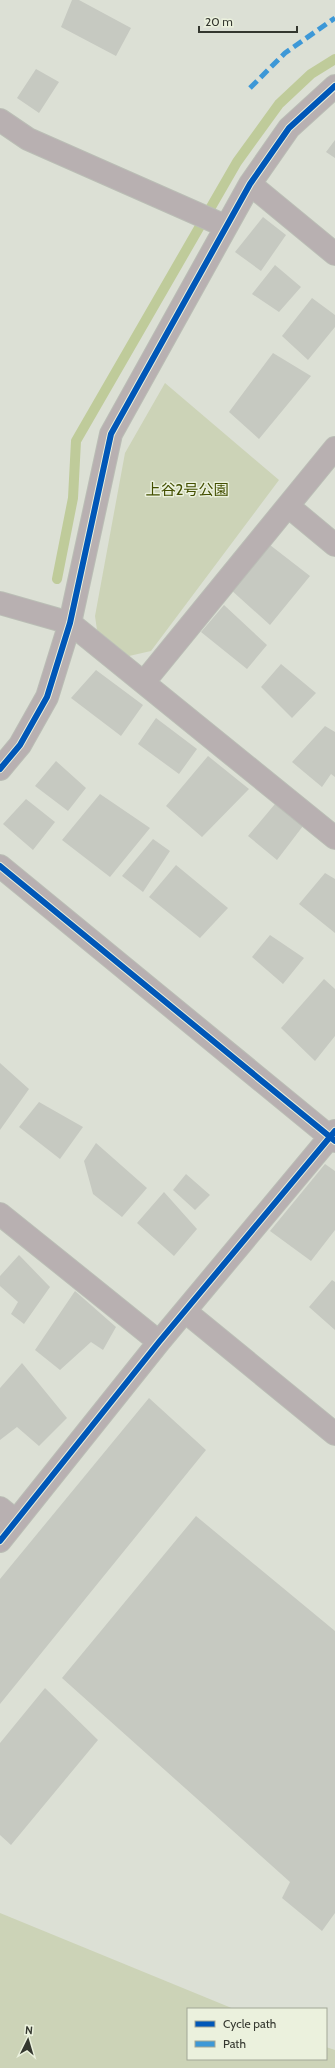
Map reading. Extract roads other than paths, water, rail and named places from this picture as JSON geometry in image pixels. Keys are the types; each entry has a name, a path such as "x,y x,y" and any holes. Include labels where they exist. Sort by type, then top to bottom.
{"street":[{"path":"0,769 20,744 47,696 70,623 111,434 219,223 250,184 289,128 335,86"},
{"path":"0,120 28,139 219,223"},
{"path":"250,184 335,254"},
{"path":"144,682 335,448"},
{"path":"288,506 335,545"},
{"path":"0,603 70,623 335,838"},
{"path":"0,866 333,1137 186,1312 8,1514 0,1541"},
{"path":"0,1214 159,1342"},
{"path":"186,1312 335,1434"}],"waterway":[{"path":"57,579 73,498 76,441 237,162 279,104 311,74 335,59"}],"park label":[{"name":"上谷2号公園","path":"187,490"}]}
